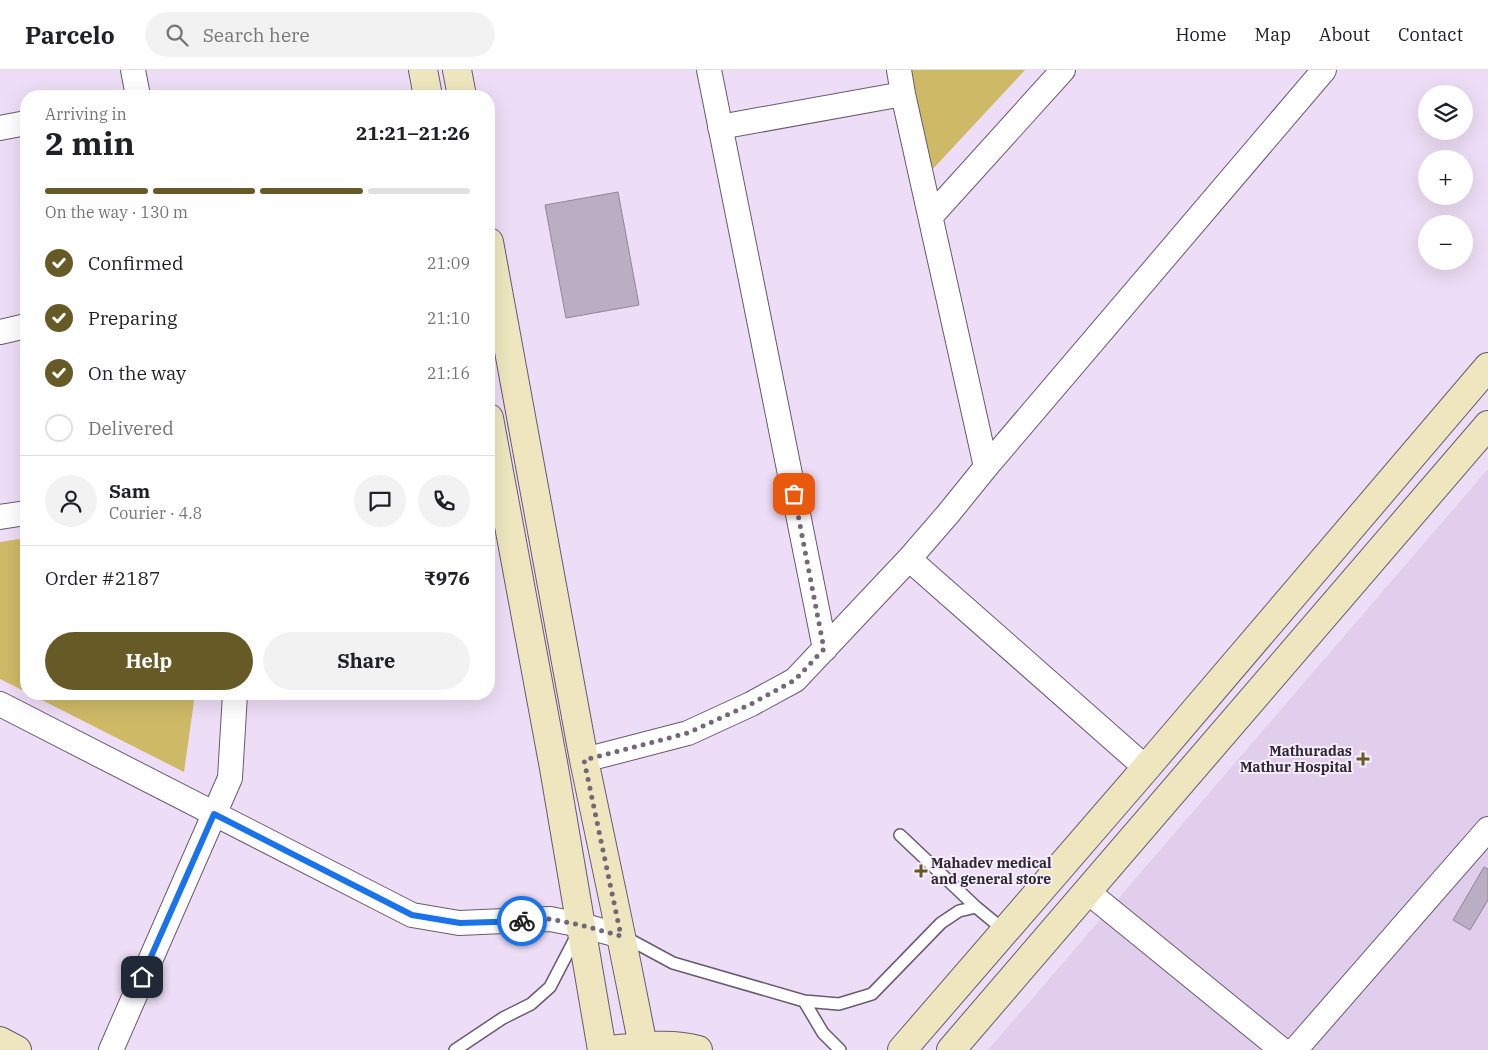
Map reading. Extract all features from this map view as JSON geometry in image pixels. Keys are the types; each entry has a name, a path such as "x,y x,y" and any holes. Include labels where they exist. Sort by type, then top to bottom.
{"street":[{"path":"133,70 137,90"},
{"path":"423,70 427,90"},
{"path":"457,70 461,90"},
{"path":"709,70 824,649"},
{"path":"899,70 986,467"},
{"path":"931,216 1063,70"},
{"path":"584,760 688,733 751,704 795,680 909,559 1324,70"},
{"path":"720,127 903,94"},
{"path":"0,128 20,124"},
{"path":"495,275 584,760 643,1046"},
{"path":"0,332 20,327"},
{"path":"902,1050 1146,768 1488,367"},
{"path":"951,1050 1488,425"},
{"path":"495,450 554,768 602,1050"},
{"path":"0,517 20,514"},
{"path":"909,559 1146,768"},
{"path":"111,1050 230,778 234,700"},
{"path":"0,704 412,915 460,923 550,919 621,936"},
{"path":"1295,1050 1488,829"},
{"path":"1088,892 1282,1050"},
{"path":"0,1041 17,1050"},
{"path":"609,1050 643,1046 687,1047 698,1050"}],"lane":[{"path":"900,835 976,907 1005,931"},
{"path":"621,936 673,963 804,1001 838,1004 872,994 941,923 958,911 976,907"},
{"path":"455,1050 503,1018 531,1004 550,986 581,925"},
{"path":"804,1001 823,1033 840,1050"}],"shaded area":[{"path":"911,70 1025,70 931,171"},
{"name":"Mathuradas Mathur Hospital","path":"1488,469 1488,1050 988,1050"},
{"path":"20,539 20,689 0,679 0,542"},
{"path":"42,700 194,700 184,772"}],"building":[{"path":"618,192 639,305 566,318 545,205"},
{"path":"1484,867 1488,869 1488,900 1470,930 1453,920"}],"way so far":[{"path":"522,921 550,919 621,936 584,760 688,733 751,704 795,680 824,649 794,494"}],"place":[{"name":"Mathuradas Mathur Hospital","path":"1363,759"},
{"name":"Mahadev medical and general store","path":"921,871"}],"route":[{"path":"142,977 214,814 412,915 460,923 522,921"}]}
